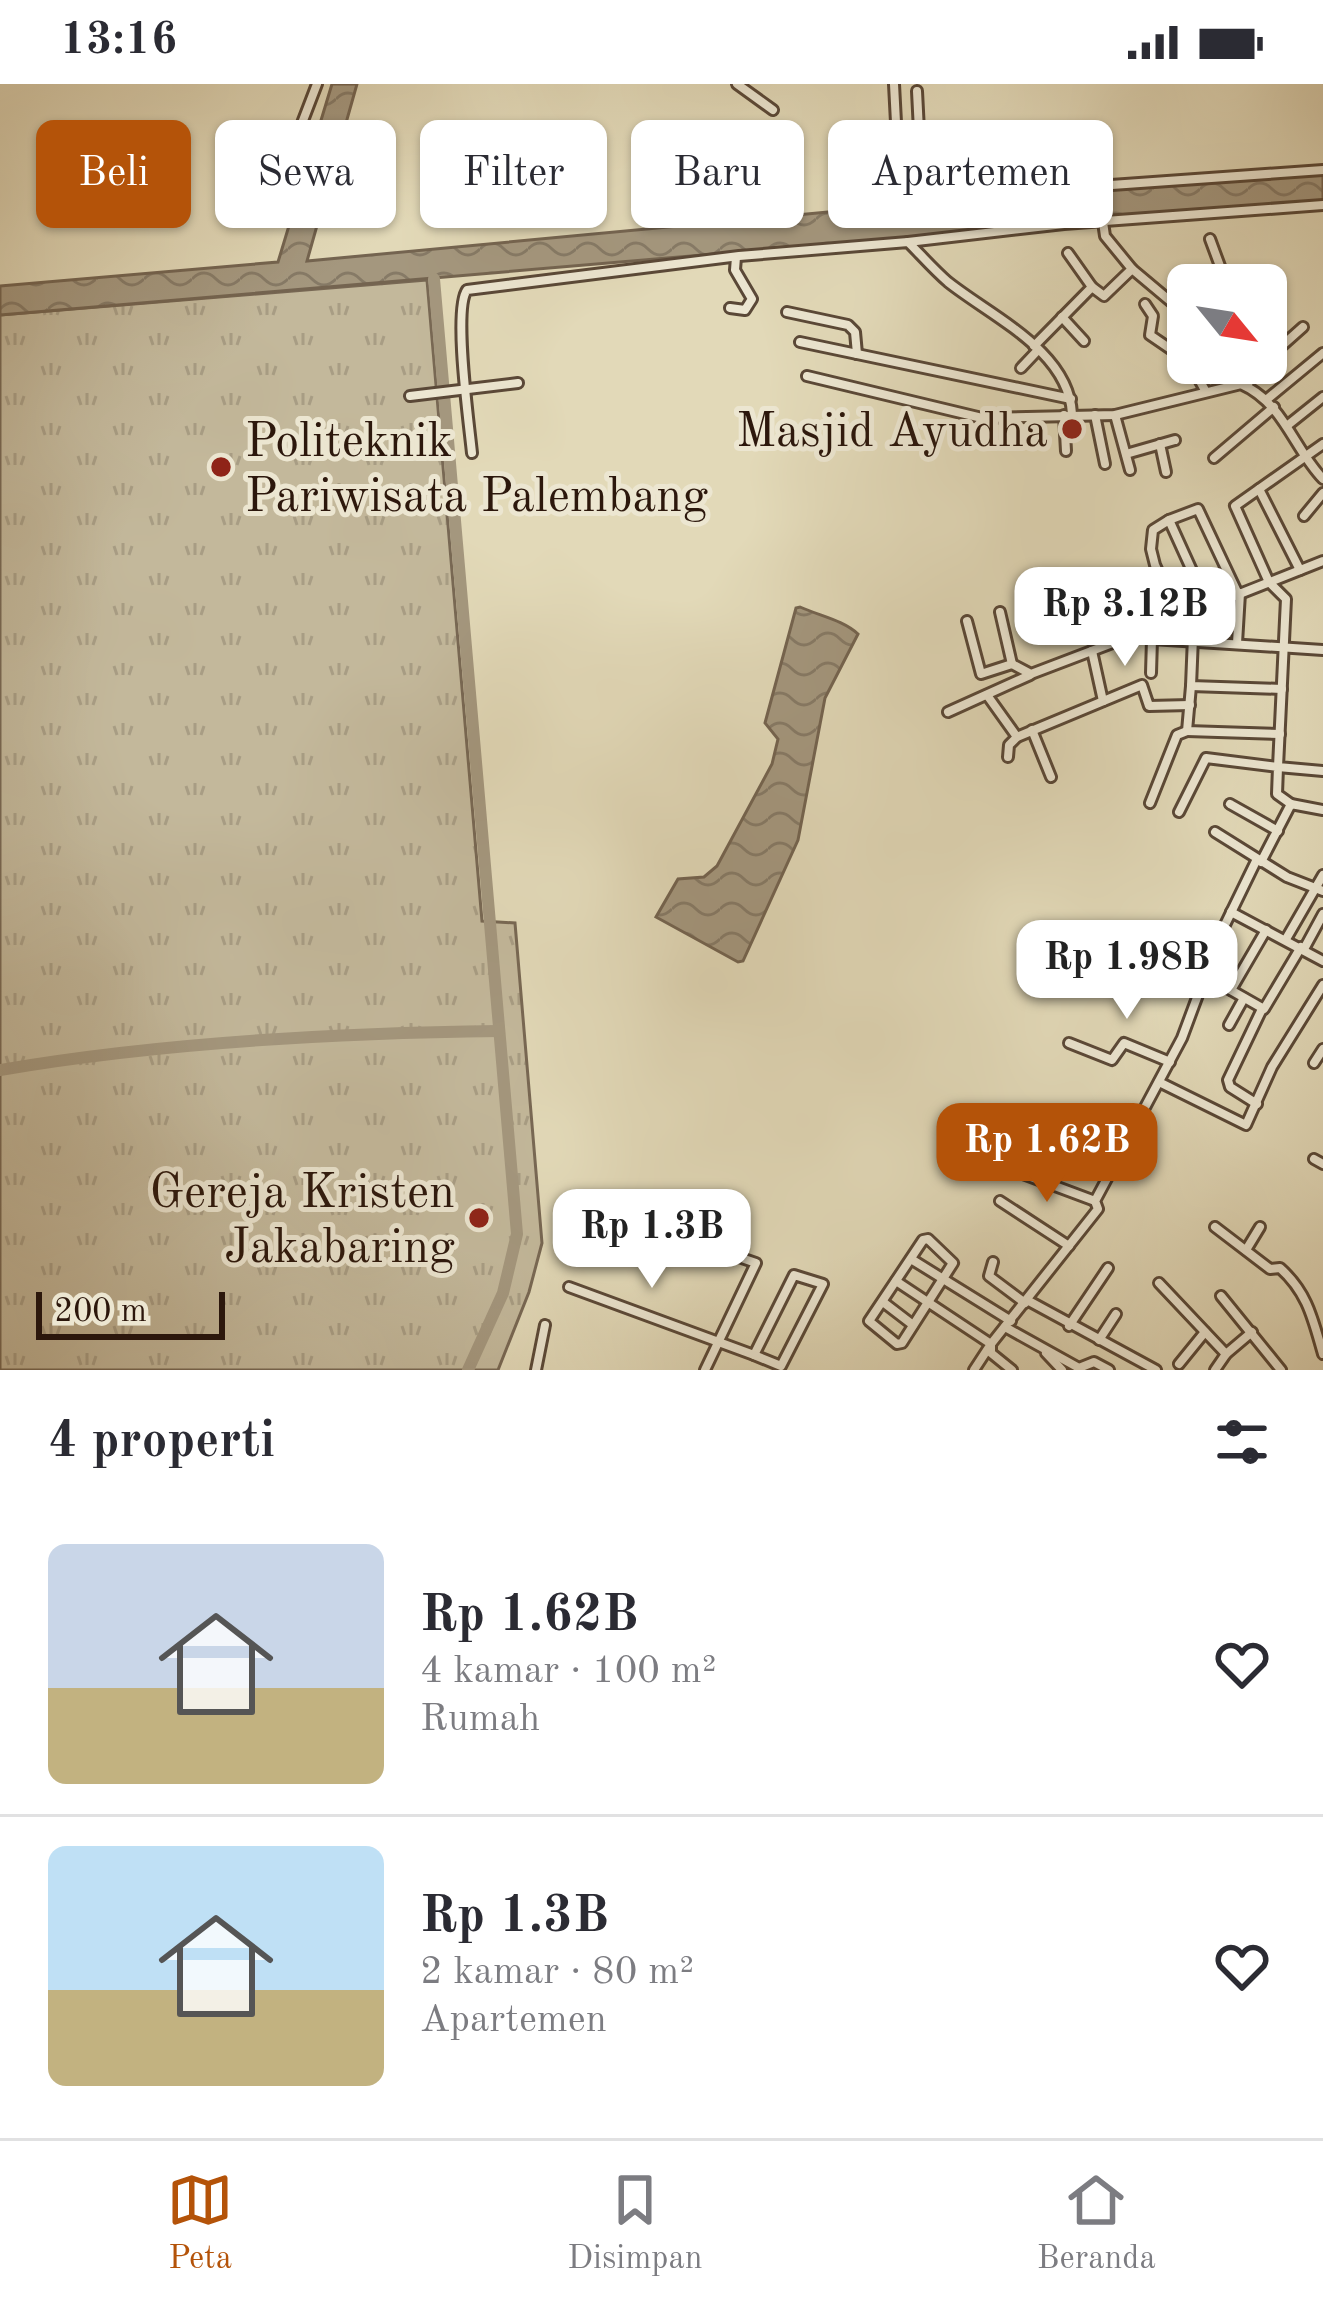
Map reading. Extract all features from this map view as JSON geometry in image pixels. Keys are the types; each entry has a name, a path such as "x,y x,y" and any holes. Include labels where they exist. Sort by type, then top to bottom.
{"street":[{"path":"303,120 317,84"},
{"path":"737,84 773,110"},
{"path":"893,84 895,120"},
{"path":"917,91 918,120"},
{"path":"1113,185 1323,170"},
{"path":"1113,221 1323,205"},
{"path":"472,453 461,390 461,298 467,290 736,257 1044,228"},
{"path":"1104,228 1132,269 1167,298"},
{"path":"1210,238 1219,264"},
{"path":"908,242 947,281 1036,348 1067,385 1071,399 1066,451"},
{"path":"1068,253 1092,287 1106,295 1132,269"},
{"path":"730,308 745,310 752,299 735,270 736,257"},
{"path":"1021,368 1092,287"},
{"path":"1145,304 1154,316 1150,335 1167,347"},
{"path":"787,312 848,325 855,332 856,354"},
{"path":"1062,317 1084,341"},
{"path":"1287,342 1303,327"},
{"path":"800,342 1071,399"},
{"path":"1214,458 1323,353"},
{"path":"807,376 982,418 1115,415 1246,386 1288,424 1304,460 1323,479"},
{"path":"410,396 518,383"},
{"path":"1201,384 1206,392"},
{"path":"1288,424 1323,397"},
{"path":"1095,415 1105,464"},
{"path":"1115,415 1130,470"},
{"path":"1126,454 1175,440"},
{"path":"1160,444 1166,472"},
{"path":"1323,444 1235,508 1269,582 1286,599 1277,794 1291,804 1323,810"},
{"path":"1259,489 1300,570"},
{"path":"1304,516 1323,493"},
{"path":"1179,618 1151,549 1153,530 1198,509 1239,594 1237,643"},
{"path":"1169,520 1208,606"},
{"path":"948,712 1031,674 1148,636 1179,618 1323,561"},
{"path":"1000,612 1012,664"},
{"path":"1187,731 1194,612"},
{"path":"967,621 981,674 1012,664 1031,674"},
{"path":"1148,636 1323,650"},
{"path":"1148,636 1151,674"},
{"path":"1092,651 1103,701"},
{"path":"1008,757 1009,746 1017,737 1142,686 1149,706 1190,705"},
{"path":"1191,686 1282,689"},
{"path":"987,694 1017,737"},
{"path":"1032,730 1052,777"},
{"path":"1150,803 1177,735 1187,731 1280,734"},
{"path":"1179,812 1206,758 1323,771"},
{"path":"1230,804 1278,831"},
{"path":"1094,1202 1169,1062 1232,912 1291,804"},
{"path":"1215,832 1259,861 1318,889"},
{"path":"1286,940 1323,874"},
{"path":"1232,912 1323,961"},
{"path":"1258,1104 1230,1087 1228,1080 1262,1009 1269,1005 1323,914"},
{"path":"1231,990 1266,929"},
{"path":"1144,984 1160,956 1262,1009"},
{"path":"1159,1082 1244,1126 1272,1067 1323,985"},
{"path":"1229,1025 1244,998"},
{"path":"1069,1042 1112,1060 1124,1043 1169,1062"},
{"path":"1314,1064 1323,1049"},
{"path":"974,1370 1098,1209 1094,1202 1020,1173"},
{"path":"1000,1201 1069,1246"},
{"path":"588,1205 756,1263 705,1370"},
{"path":"1215,1227 1270,1269 1279,1268 1291,1278 1319,1319 1323,1354"},
{"path":"1246,1250 1260,1227"},
{"path":"928,1239 952,1260 902,1343 889,1339 869,1321 896,1281 923,1240 928,1239"},
{"path":"911,1259 1078,1369 1095,1362 1109,1370"},
{"path":"993,1262 989,1276 1026,1302 1156,1370"},
{"path":"1069,1326 1108,1268"},
{"path":"569,1287 781,1366 823,1284 794,1275 754,1354"},
{"path":"896,1281 991,1344"},
{"path":"1159,1283 1226,1354"},
{"path":"1221,1296 1281,1370"},
{"path":"883,1301 914,1325"},
{"path":"1099,1340 1116,1314"},
{"path":"536,1370 545,1325"},
{"path":"1219,1369 1226,1354 1252,1331"},
{"path":"1179,1364 1205,1332"},
{"path":"991,1344 991,1353 1012,1370"},
{"path":"1046,1351 1062,1370"}],"green space":[{"path":"427,280 482,921 515,923 542,1243 529,1292 498,1370 0,1370 0,315"}],"water":[{"path":"332,84 357,84 347,120 321,120"},
{"path":"1323,173 1323,202 1113,220 1113,190"},
{"path":"828,212 828,228 1019,228 0,315 0,286 278,262 288,228 316,228 307,261 658,228 804,228 804,214"},
{"path":"800,607 858,634 825,698 798,840 743,961 738,962 656,917 678,879 704,877 717,866 772,764 778,739 765,723"}],"waterway":[{"path":"434,279 517,1234 503,1293 468,1370"},
{"path":"0,1070 249,1041 499,1031"}],"place":[{"name":"Masjid Ayudha","path":"1072,429"},
{"name":"Politeknik Pariwisata Palembang","path":"221,467"},
{"name":"Gereja Kristen Jakabaring","path":"479,1218"}]}
